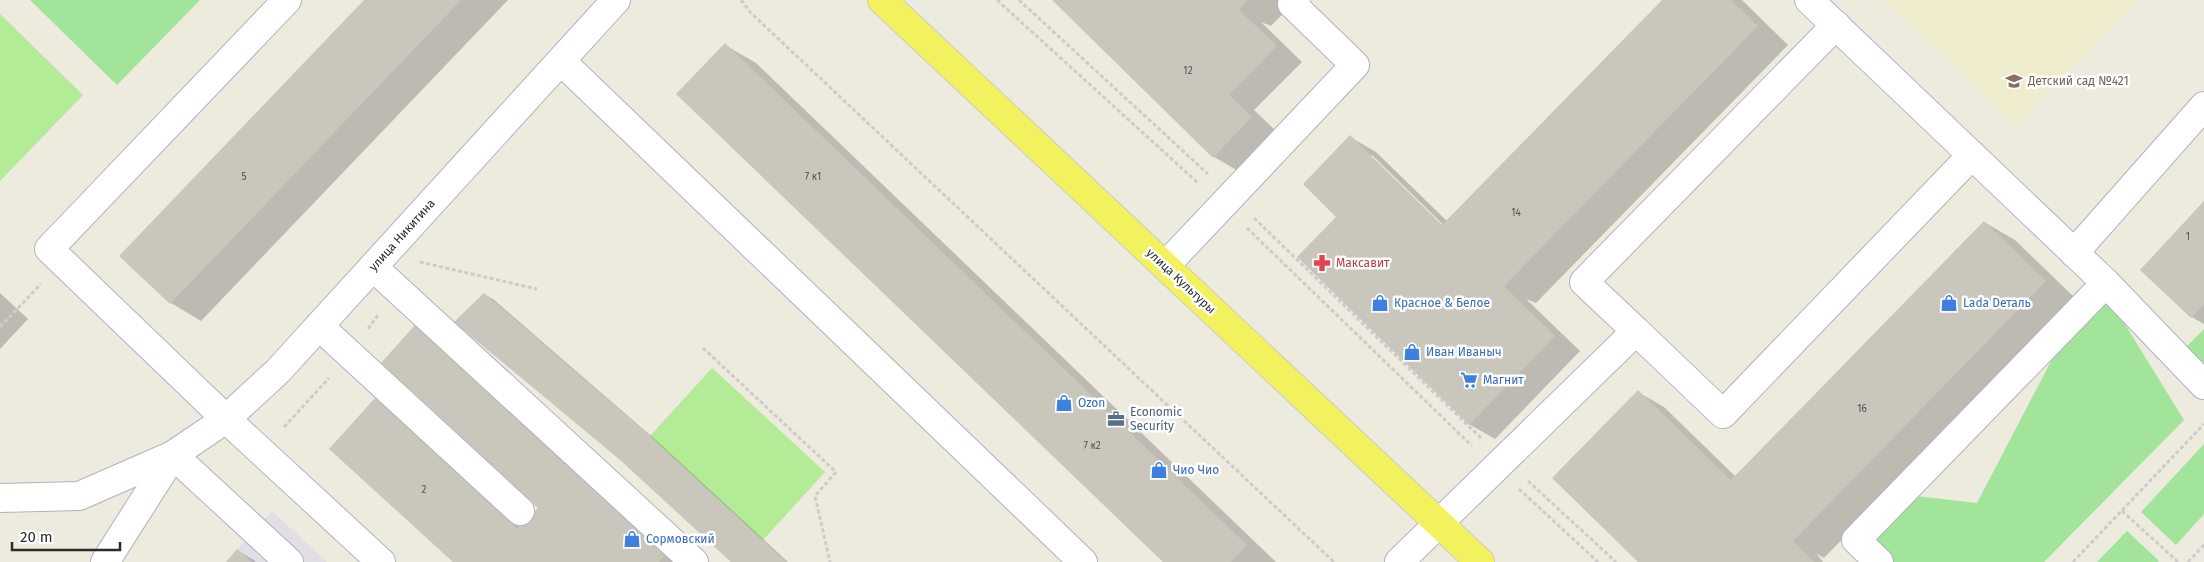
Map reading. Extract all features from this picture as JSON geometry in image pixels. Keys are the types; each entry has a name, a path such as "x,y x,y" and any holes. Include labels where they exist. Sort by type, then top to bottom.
{"main road":[{"name":"улица Культуры","path":"893,4 1165,266 1480,562"}],"street":[{"path":"287,0 49,248 226,419 381,562"},
{"name":"улица Никитина","path":"173,455 226,419 278,371 616,0"},
{"path":"1165,266 1226,199 1355,65 1292,4 1296,0"},
{"path":"1810,0 2106,284 2204,385"},
{"path":"1836,25 1584,282 1723,414 1972,155"},
{"path":"561,60 1083,562"},
{"path":"2074,253 2204,106"},
{"path":"373,267 694,562"},
{"path":"1879,562 1856,540 2106,284"},
{"path":"319,326 520,511"},
{"path":"1399,562 1636,331"},
{"path":"0,498 79,496 173,455"},
{"path":"104,562 173,455"},
{"path":"173,455 289,562"}],"path":[{"path":"741,0 751,13 1334,562"},
{"path":"997,0 1226,199 1500,464 1616,562"},
{"path":"1019,0 1500,464 1598,562"},
{"path":"0,327 62,261"},
{"path":"262,452 350,355 416,261 537,289"},
{"path":"704,348 836,472 815,496 830,562"},
{"path":"2073,562 2204,424"},
{"path":"2122,511 2178,562"},
{"path":"2188,562 2204,545"}],"shaded area":[{"name":"Детский сад №421","path":"1884,0 2138,0 2016,126"},
{"path":"272,511 327,562 226,562"}],"green space":[{"path":"30,0 200,0 117,85"},
{"path":"0,14 83,95 0,181"},
{"path":"2108,297 2184,420 2044,562 1857,562 1916,496 1977,503 2061,342"},
{"path":"2204,329 2204,363 2185,348"},
{"path":"712,368 825,472 763,540 650,436"},
{"path":"2204,444 2204,514 2176,545 2141,512"},
{"path":"2127,531 2159,561 2097,562"}],"building":[{"path":"364,0 461,0 170,304 119,256"},
{"path":"1052,0 1248,0 1239,10 1277,46 1229,95 1252,117 1213,158"},
{"path":"1662,0 1731,0 1758,26 1504,286 1555,336 1469,425 1297,257 1336,217 1303,184 1350,135 1442,225"},
{"path":"725,43 1247,545 1231,562 1163,562 676,94"},
{"path":"2204,201 2204,304 2191,318 2140,270"},
{"path":"1984,221 2046,281 1793,541 1814,562 1638,562 1552,478 1638,390 1731,480"},
{"path":"484,293 650,436 786,562 731,562 619,459 454,322"},
{"path":"415,325 665,555 659,562 453,562 329,449 375,398 518,529 538,508 381,363"},
{"path":"237,549 252,562 226,562"}],"place":[{"name":"Детский сад №421","path":"2014,81"},
{"name":"Максавит","path":"1322,263"},
{"name":"Красное & Белое","path":"1380,303"},
{"name":"Lada Dеталь","path":"1949,303"},
{"name":"Иван Иваныч","path":"1412,352"},
{"name":"Магнит","path":"1469,380"},
{"name":"Ozon","path":"1064,403"},
{"name":"Economic Security","path":"1116,419"},
{"name":"Чио Чио","path":"1159,470"},
{"name":"Сормовский","path":"632,539"}]}
